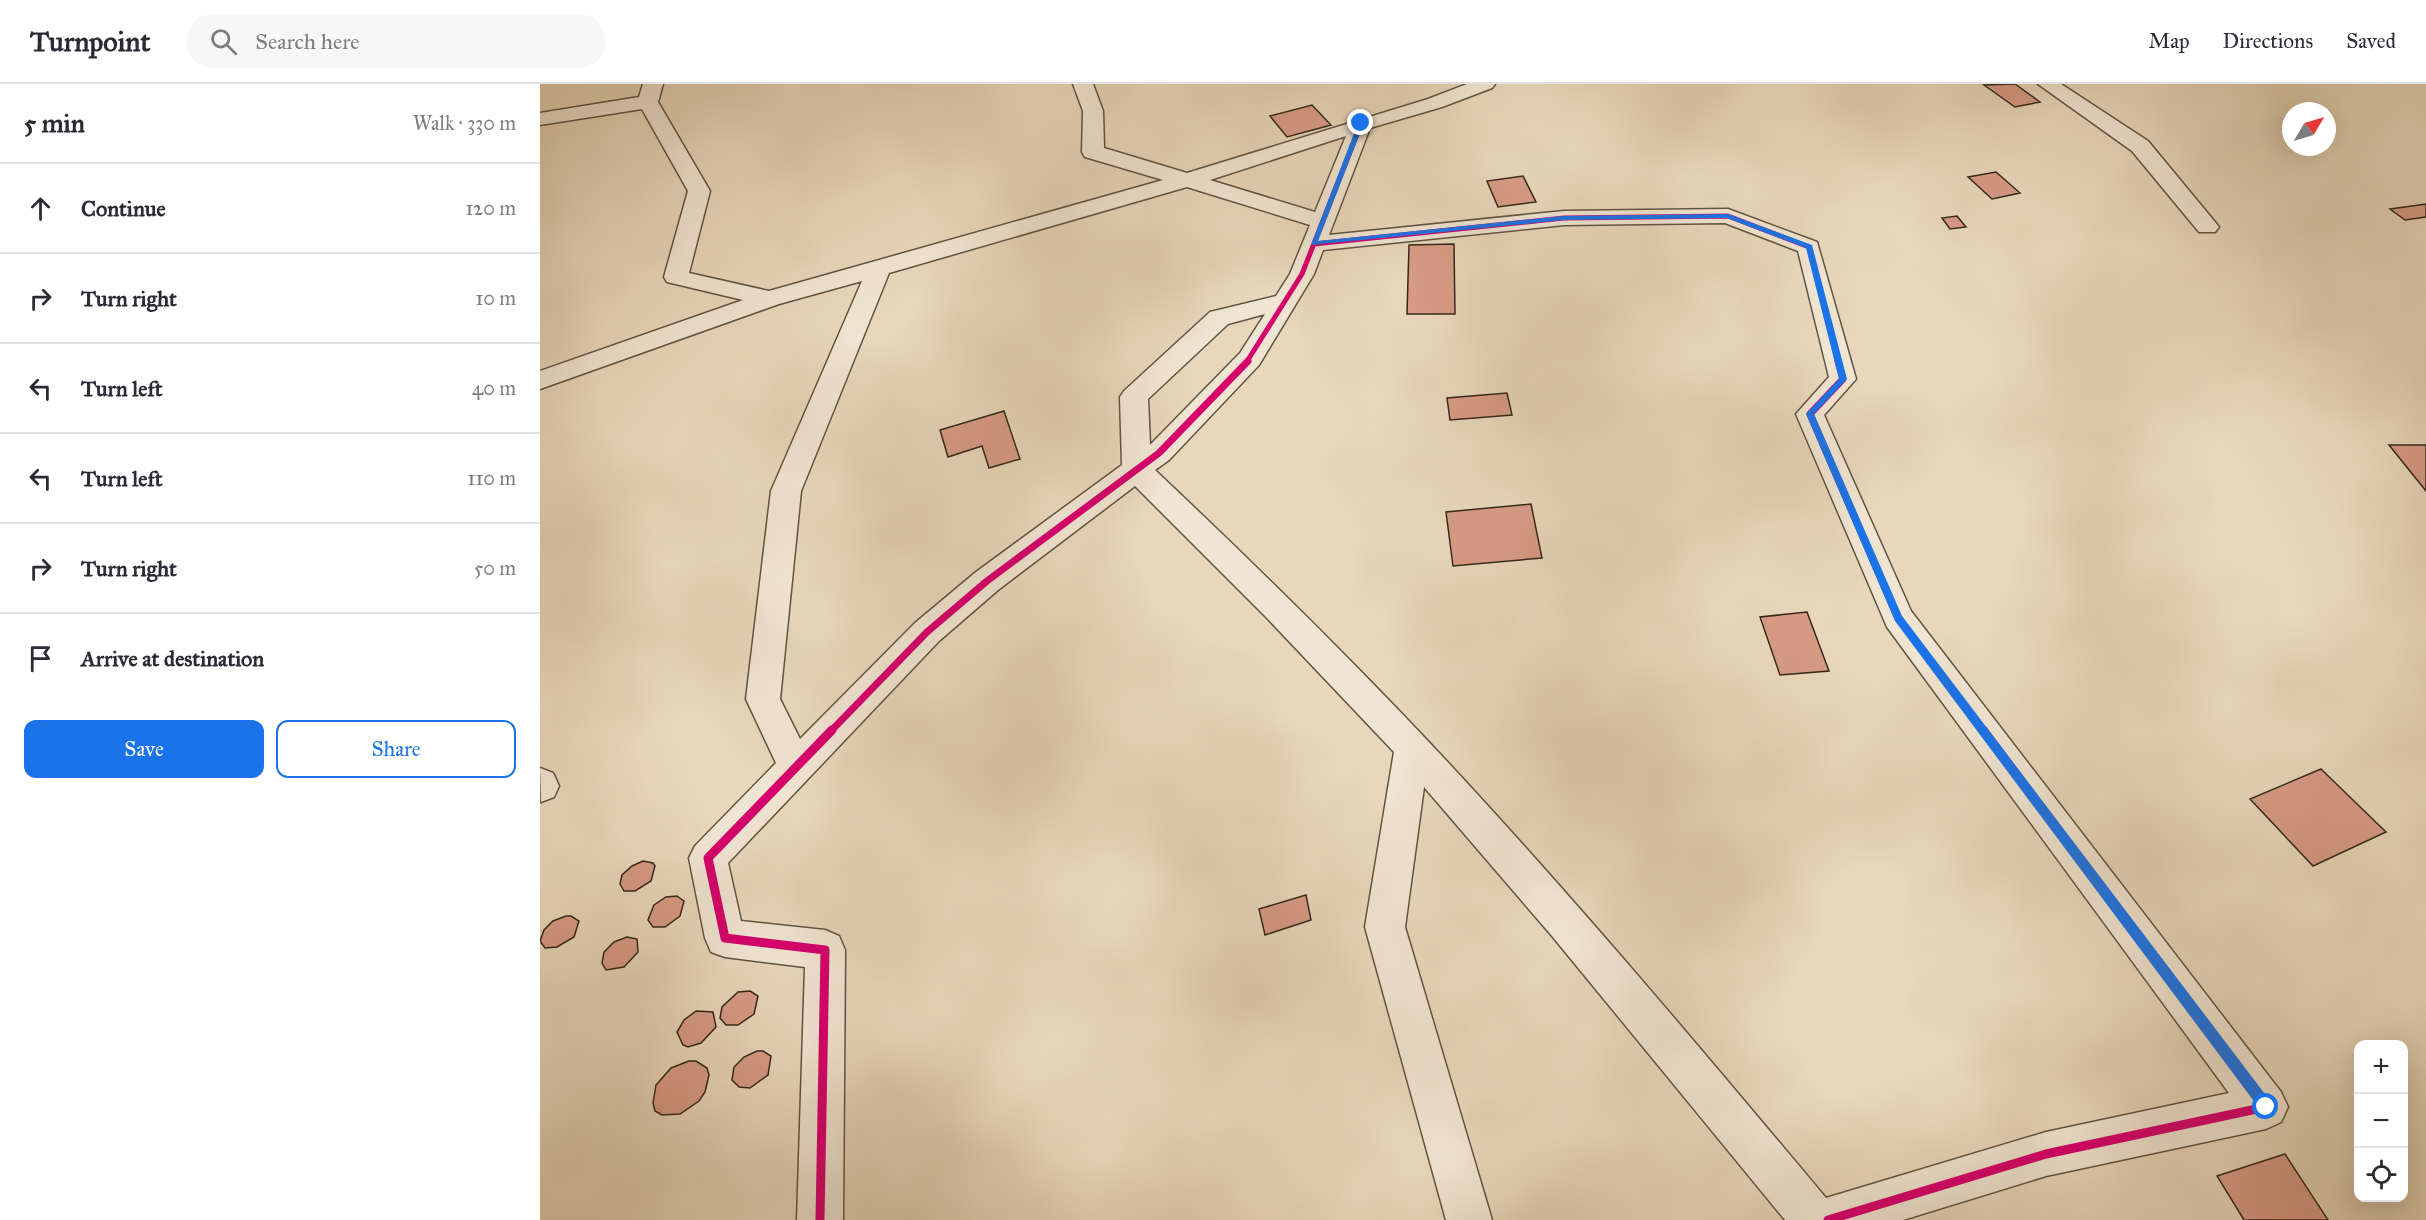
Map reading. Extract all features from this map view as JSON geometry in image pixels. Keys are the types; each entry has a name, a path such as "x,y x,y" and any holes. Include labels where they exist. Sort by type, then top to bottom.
{"street":[{"path":"1083,84 1093,111 1093,152 1188,180 1318,232 1564,218 1728,216 1809,247 1843,379 1810,414 1898,618 2266,1107 2046,1154 1828,1220"},
{"path":"2049,84 2140,146 2207,227"},
{"path":"540,380 770,299 1188,180 1361,123 1435,103 1471,86"},
{"path":"540,119 650,93 699,191 676,277 770,299"},
{"path":"820,1220 825,950 725,938 708,858 927,632 987,581 1159,453 1251,359 1302,274 1361,123"},
{"path":"796,768 763,699 786,491 879,268"},
{"path":"1284,302 1219,318 1134,397 1137,470 1253,581 1412,748 1600,961 1815,1220"},
{"path":"1412,748 1385,927 1469,1220"}],"building":[{"path":"2015,84 2040,102 2015,107 1984,85"},
{"path":"1312,105 1331,125 1287,137 1270,116"},
{"path":"1996,172 2020,193 1992,199 1968,177"},
{"path":"1523,176 1536,202 1498,207 1487,181"},
{"path":"2426,204 2426,217 2405,220 2390,209"},
{"path":"1957,216 1966,227 1950,229 1942,218"},
{"path":"1454,244 1455,314 1407,314 1409,245"},
{"path":"1507,393 1512,415 1450,420 1447,398"},
{"path":"1004,411 1020,459 989,468 982,446 948,457 940,430"},
{"path":"2389,445 2426,445 2426,491"},
{"path":"1531,504 1542,558 1453,566 1446,512"},
{"path":"1807,612 1829,671 1780,675 1760,617"},
{"path":"2321,769 2386,832 2313,866 2250,799"},
{"path":"643,861 653,863 655,866 651,881 635,891 624,891 620,884 622,875 632,866"},
{"path":"1306,895 1311,920 1265,935 1259,909"},
{"path":"677,896 684,901 680,916 665,927 653,927 648,920 654,905 666,897"},
{"path":"566,916 579,921 574,937 557,947 545,948 540,941 544,930 553,921"},
{"path":"627,937 637,939 638,952 624,967 606,970 602,963 604,952 614,942"},
{"path":"750,991 758,996 754,1014 738,1025 726,1025 720,1018 722,1007 738,992"},
{"path":"696,1011 713,1012 716,1027 701,1043 688,1047 683,1045 677,1032 684,1020"},
{"path":"757,1051 763,1051 771,1056 768,1075 750,1088 739,1087 732,1080 734,1067 744,1057"},
{"path":"689,1061 696,1061 707,1068 709,1075 705,1092 699,1101 680,1114 662,1115 655,1111 653,1103 656,1085 671,1068"},
{"path":"2285,1154 2328,1220 2244,1220 2217,1176"}],"cycle path":[{"path":"820,1220 825,950 725,938 708,858 927,632 987,581 1159,453 1250,359 1302,274 1361,124"},
{"path":"1314,244 1564,218 1728,216 1809,247 1843,379 1810,414 1898,618 2266,1107 2046,1154 1828,1220"}],"route":[{"path":"1361,123 1314,244 1564,218 1728,216 1809,247 1843,379 1810,414 1898,618 2266,1107"}]}
